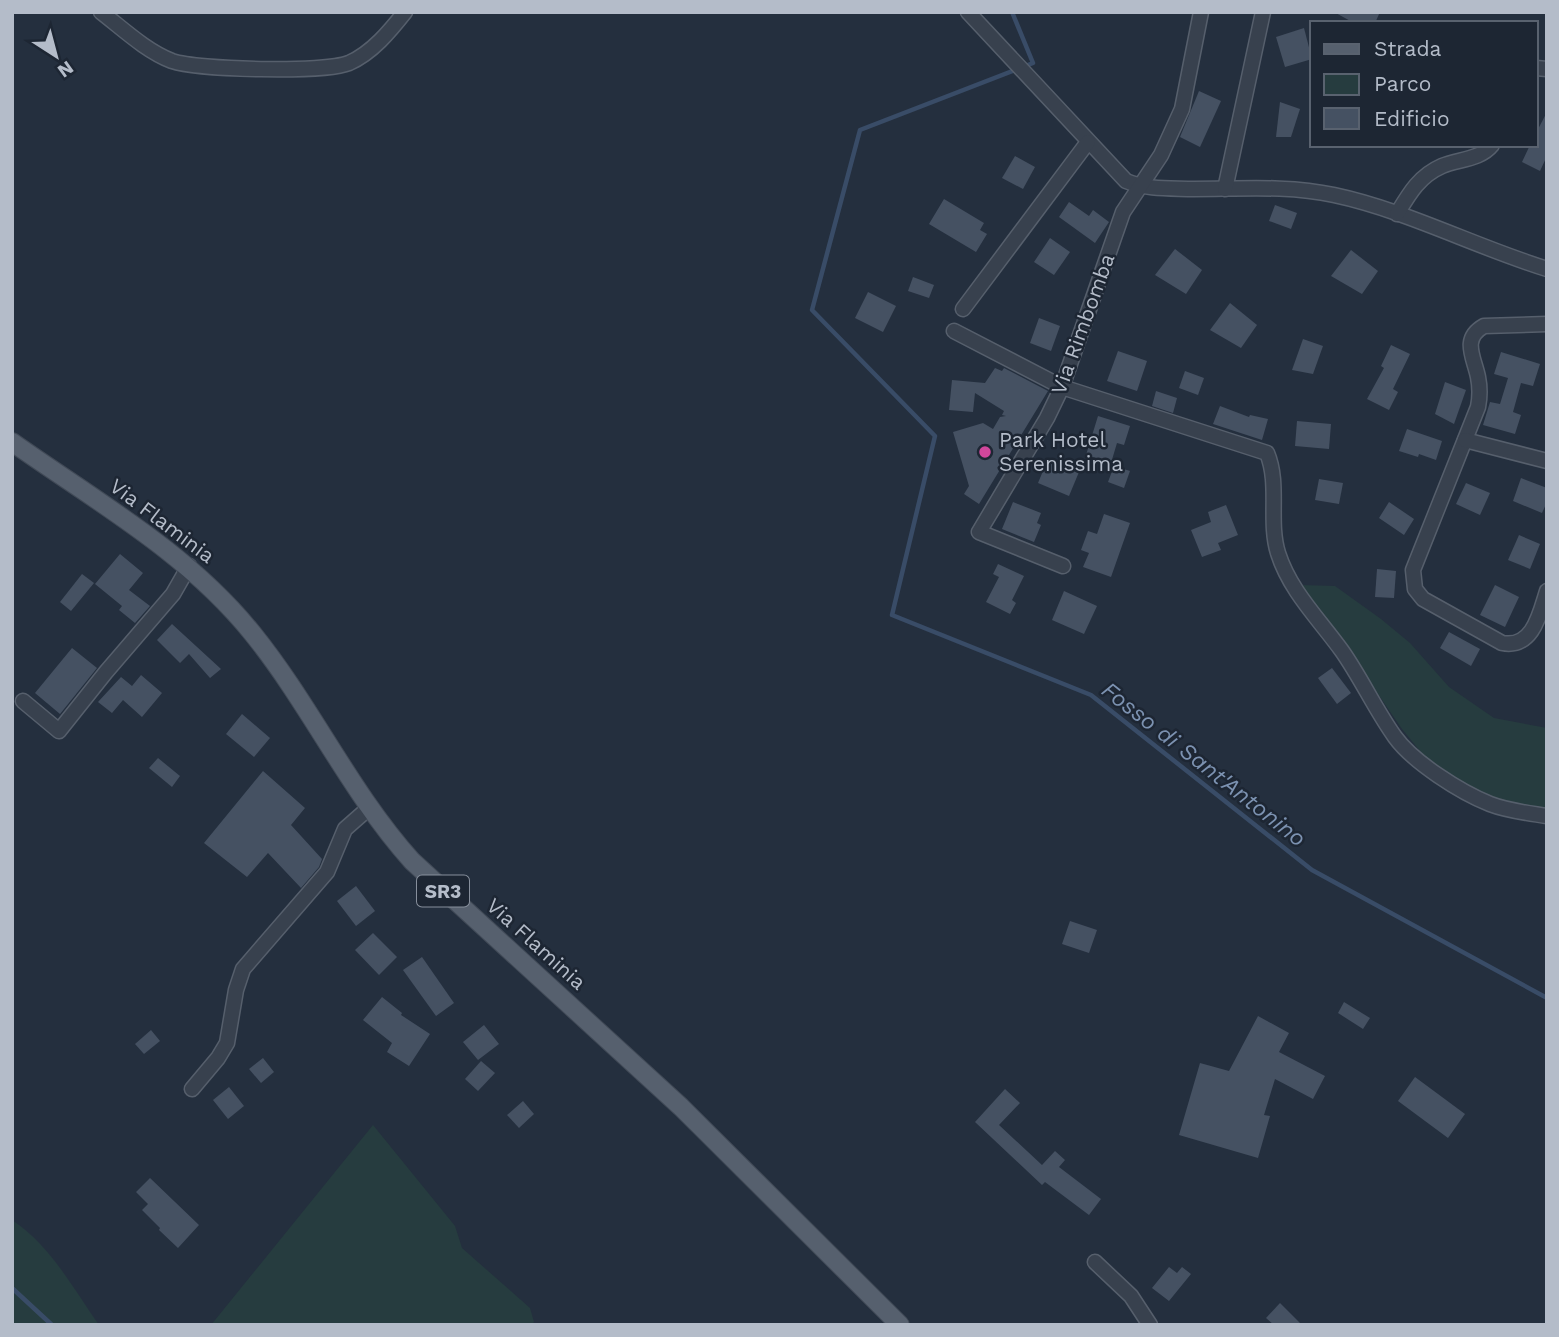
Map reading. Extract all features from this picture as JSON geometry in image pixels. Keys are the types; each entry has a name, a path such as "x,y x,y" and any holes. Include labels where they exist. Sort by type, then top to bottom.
{"main road":[{"name":"Via Flaminia","path":"12,442 163,545 189,566 222,599 267,652 370,807 402,850 681,1107 900,1325"}],"street":[{"path":"101,12 154,52 173,61 197,67 312,69 351,62 373,46 405,12"},
{"name":"Via Rimbomba","path":"1063,566 979,532 1047,418 1062,387 1123,212 1161,155 1182,109 1201,12"},
{"path":"1225,189 1263,12"},
{"path":"969,13 1126,181 1140,187 1310,191 1334,195 1397,214 1495,253 1547,269"},
{"path":"963,309 1088,142"},
{"path":"1397,214 1416,184 1427,174 1484,153 1490,147"},
{"path":"1547,324 1484,326 1476,330 1471,339 1470,348 1479,378 1478,407 1413,570 1415,589 1423,599 1502,643 1511,645 1530,634 1547,591"},
{"path":"954,331 1062,387 1267,453 1272,475 1273,529 1278,552 1291,584 1343,653 1396,739 1424,765 1489,804 1547,816"},
{"path":"1465,440 1547,461"},
{"path":"23,701 59,731 106,671 173,594 189,566"},
{"path":"192,1088 218,1058 227,1043 237,984 243,969 327,872 345,829 370,807"},
{"path":"1095,1262 1131,1296 1150,1325"}],"green space":[{"path":"1300,585 1335,586 1410,643 1449,687 1494,718 1547,728 1547,809 1486,797 1457,783 1429,762 1402,729"},
{"path":"373,1125 455,1226 462,1248 530,1308 534,1322 531,1325 211,1325"},
{"path":"12,1220 26,1230 49,1254 99,1325 12,1323"}],"building":[{"path":"1334,12 1380,12 1376,21 1350,21"},
{"path":"1304,28 1310,60 1285,67 1276,37"},
{"path":"1199,91 1221,101 1200,147 1180,137"},
{"path":"1280,102 1300,109 1291,137 1276,137"},
{"path":"1547,112 1547,156 1540,171 1522,162 1529,147 1538,147 1538,129"},
{"path":"1015,156 1035,167 1023,189 1002,178"},
{"path":"944,199 984,223 980,230 987,234 976,252 929,224"},
{"path":"1069,202 1089,216 1093,210 1109,222 1095,243 1059,217"},
{"path":"1275,205 1297,213 1291,229 1269,221"},
{"path":"1050,238 1070,252 1054,275 1034,262"},
{"path":"1175,249 1202,270 1186,294 1155,275"},
{"path":"1351,250 1378,271 1362,294 1331,276"},
{"path":"913,277 934,285 929,298 908,291"},
{"path":"868,292 896,306 883,332 855,318"},
{"path":"1230,303 1257,325 1241,348 1210,330"},
{"path":"1039,318 1060,326 1051,351 1030,343"},
{"path":"1303,339 1323,346 1313,374 1292,370"},
{"path":"1391,345 1410,354 1393,389 1398,392 1389,410 1367,399 1384,368 1381,366"},
{"path":"1118,351 1147,361 1137,391 1107,381"},
{"path":"1501,352 1540,364 1533,386 1521,383 1513,412 1521,415 1515,434 1483,425 1490,402 1500,404 1508,378 1494,374"},
{"name":"Park Hotel Serenissima","path":"995,368 1002,371 1004,368 1048,391 979,504 964,494 969,486 953,432 983,423 993,429 1000,417 1006,416 1002,415 1004,411 975,393 973,412 949,410 952,380 985,383"},
{"path":"1185,371 1204,378 1198,395 1179,388"},
{"path":"1445,382 1466,390 1454,424 1435,414"},
{"path":"1156,391 1177,398 1173,413 1152,406"},
{"path":"1220,406 1249,417 1268,419 1262,440 1213,424"},
{"path":"1098,416 1130,426 1124,445 1117,443 1111,463 1086,455"},
{"path":"1297,421 1331,424 1329,449 1295,446"},
{"path":"1407,429 1442,441 1436,460 1399,451"},
{"path":"1048,459 1079,472 1069,496 1038,483"},
{"path":"1114,466 1130,471 1124,488 1108,482"},
{"path":"1521,478 1547,488 1547,502 1542,513 1513,501"},
{"path":"1319,479 1343,483 1339,504 1315,500"},
{"path":"1466,483 1490,493 1480,515 1456,504"},
{"path":"1013,502 1041,513 1037,523 1041,525 1034,542 1002,529"},
{"path":"1389,502 1414,519 1404,535 1379,518"},
{"path":"1226,505 1238,535 1218,543 1221,550 1202,557 1191,530 1211,522 1208,512"},
{"path":"1104,514 1130,523 1111,577 1083,567 1089,553 1081,550 1088,531 1097,534"},
{"path":"1519,535 1540,544 1530,569 1508,560"},
{"path":"120,554 143,573 129,590 150,606 135,623 119,610 122,606 95,584"},
{"path":"998,564 1024,576 1012,600 1016,603 1010,614 986,602 999,577 993,574"},
{"path":"1377,569 1396,571 1394,598 1375,597"},
{"path":"82,574 94,583 71,611 60,602"},
{"path":"1495,585 1519,597 1505,627 1480,615"},
{"path":"1064,591 1097,606 1084,634 1052,620"},
{"path":"172,624 221,669 210,678 189,654 180,663 157,640"},
{"path":"1449,632 1480,649 1471,666 1440,648"},
{"path":"72,648 97,668 60,714 35,693"},
{"path":"1332,668 1351,693 1337,704 1318,678"},
{"path":"141,675 162,693 142,717 123,700 112,713 98,702 121,677 132,686"},
{"path":"242,714 270,738 254,757 226,734"},
{"path":"158,758 180,776 172,787 149,768"},
{"path":"263,771 305,808 291,825 322,859 319,867 301,888 268,853 247,877 204,843"},
{"path":"356,886 375,911 356,926 337,901"},
{"path":"1070,921 1097,930 1089,953 1062,944"},
{"path":"373,933 397,957 379,975 355,950"},
{"path":"422,957 454,1003 436,1016 403,970"},
{"path":"382,997 402,1013 401,1015 430,1034 409,1066 387,1052 392,1043 363,1020"},
{"path":"1344,1002 1370,1018 1363,1029 1338,1013"},
{"path":"1258,1016 1289,1033 1279,1052 1325,1076 1313,1099 1275,1079 1264,1115 1270,1116 1258,1158 1179,1135 1200,1063 1229,1071"},
{"path":"484,1025 499,1044 478,1060 463,1042"},
{"path":"151,1030 160,1041 144,1054 135,1044"},
{"path":"263,1058 274,1072 261,1083 249,1069"},
{"path":"481,1061 495,1073 478,1091 465,1079"},
{"path":"1415,1077 1465,1114 1448,1138 1398,1101"},
{"path":"229,1087 244,1106 228,1119 213,1100"},
{"path":"1005,1089 1020,1103 999,1125 1042,1165 1055,1151 1065,1160 1059,1167 1101,1199 1089,1215 1045,1182 1042,1185 975,1122"},
{"path":"523,1101 534,1114 519,1128 507,1115"},
{"path":"150,1178 199,1225 178,1248 142,1210 148,1204 136,1192"},
{"path":"1169,1267 1177,1273 1182,1267 1191,1274 1169,1301 1152,1288"},
{"path":"1280,1303 1302,1325 1274,1325 1266,1318"}],"waterway":[{"name":"Fosso di Sant'Antonino","path":"1012,12 1033,63 860,130 812,310 935,436 892,615 1091,695 1312,870 1547,998"},
{"path":"12,1288 52,1325"}],"place":[{"name":"Park Hotel Serenissima","path":"985,452"}]}
